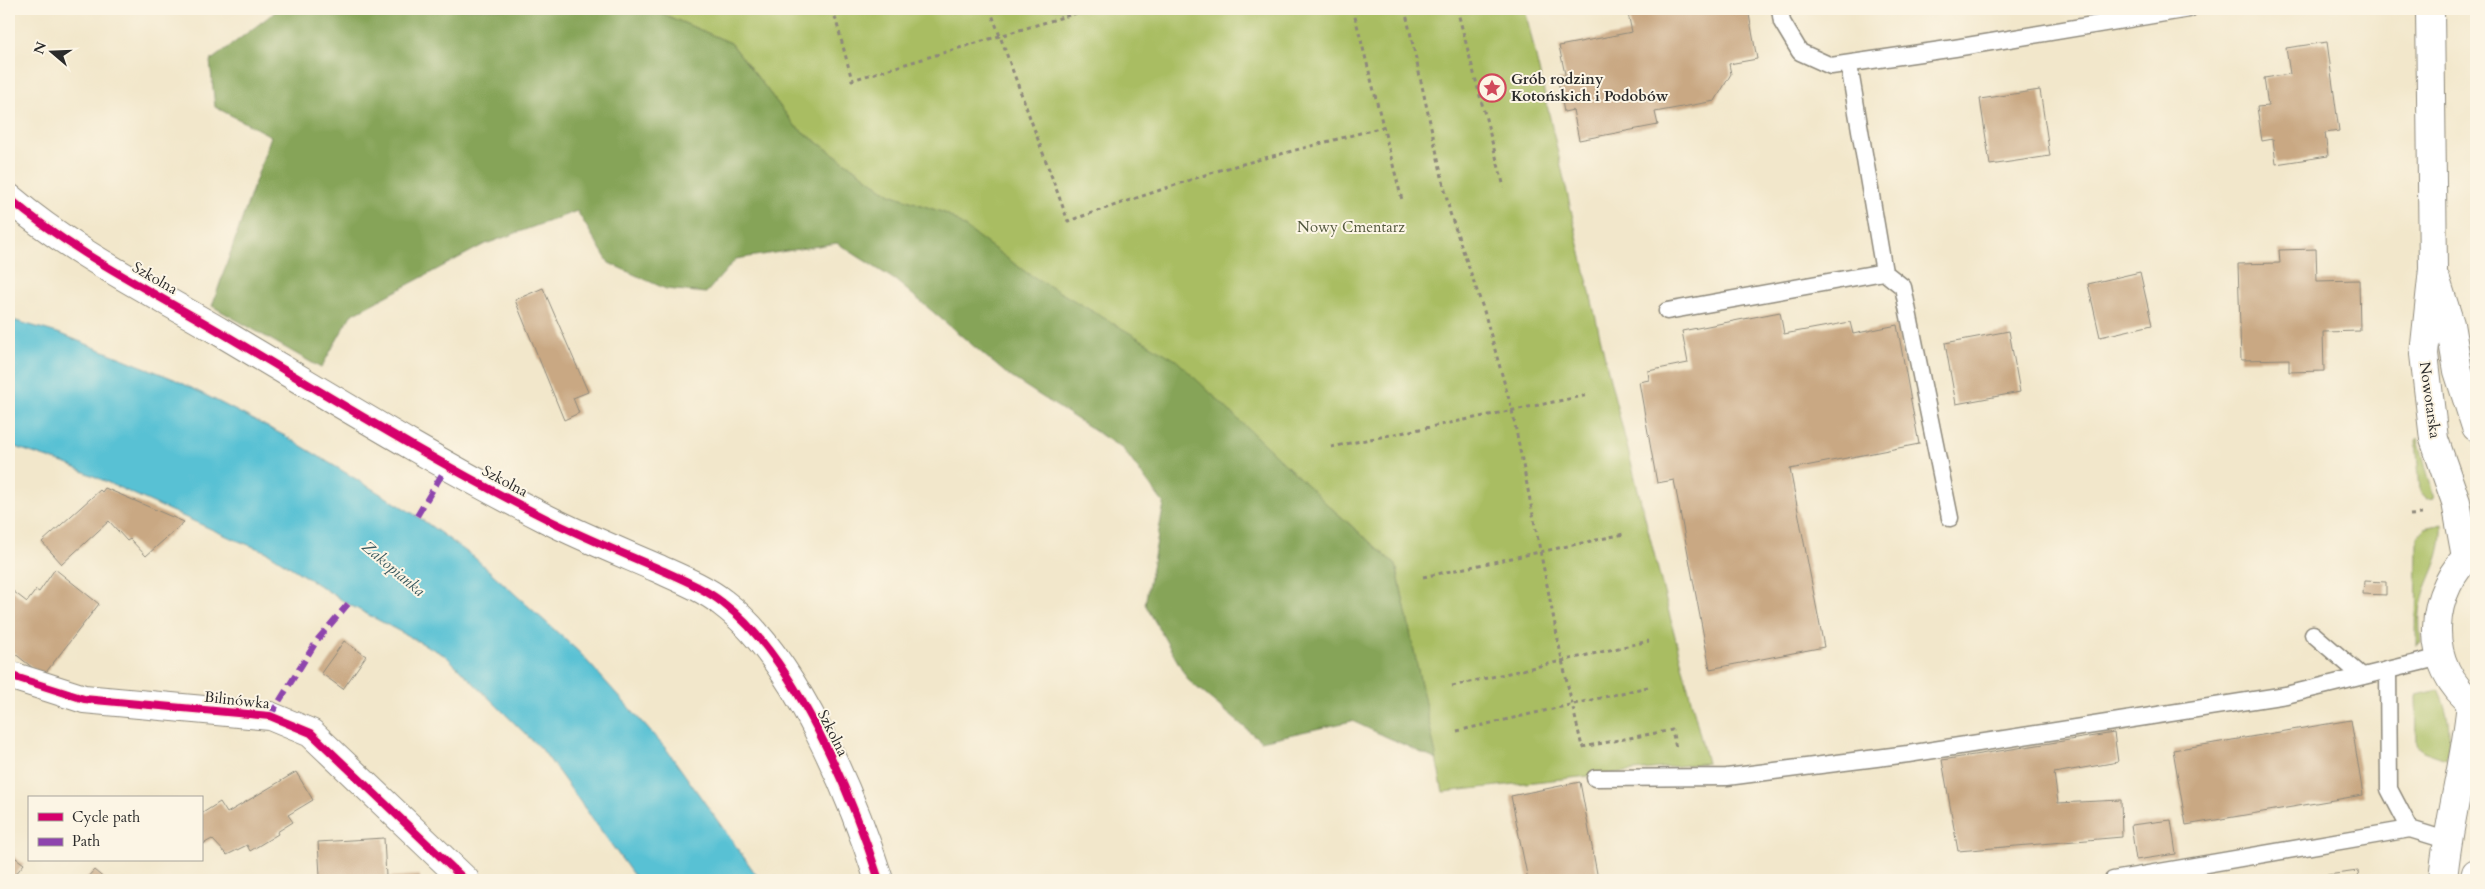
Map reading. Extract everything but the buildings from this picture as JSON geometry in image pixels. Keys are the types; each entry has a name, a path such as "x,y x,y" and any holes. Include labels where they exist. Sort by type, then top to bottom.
{"street":[{"name":"Nowotarska","path":"2430,9 2433,269 2424,354 2434,439 2471,553"},
{"name":"Szkolna","path":"9,198 26,213 98,260 446,466 549,520 687,582 724,603 754,632 788,674 830,756 866,840 879,880"},
{"name":"Nowotarska","path":"2433,269 2450,324 2458,372 2476,427"},
{"path":"2443,880 2446,840 2468,737 2473,704 2458,689 2441,657 2436,638 2437,615 2442,595 2451,576 2471,553"},
{"name":"Bilinówka","path":"9,675 84,700 270,716 311,733 466,880"},
{"path":"2474,880 2476,873"}],"lane":[{"path":"1780,9 1782,22 1800,52 1831,66 1849,65 2189,9"},
{"path":"1849,65 1884,272 1903,287 1950,518"},
{"path":"1667,311 1884,272"},
{"path":"2312,634 2362,676"},
{"path":"1595,778 1726,777 1908,754 2286,695 2441,657"},
{"path":"2388,670 2389,788 2410,829"},
{"path":"2113,880 2410,829 2446,840"}],"path":[{"path":"833,9 852,80 1090,9"},
{"path":"990,9 1068,221 1220,170 1383,127"},
{"path":"1353,9 1402,200"},
{"path":"1405,9 1450,213 1484,311 1512,410 1562,660 1582,747 1672,730 1682,777"},
{"path":"1457,9 1504,188"},
{"path":"1332,447 1588,395"},
{"path":"1423,577 1624,534"},
{"path":"1452,686 1649,641"},
{"path":"1457,730 1652,686"}],"green space":[{"path":"279,9 651,9 731,43 796,127 890,194 947,214 1027,273 1176,360 1329,506 1396,565 1437,760 1352,721 1261,741 1188,680 1145,604 1164,504 1123,449 1008,375 895,280 837,243 736,259 706,293 666,289 609,263 577,211 483,245 351,315 321,368 212,306 271,136 215,107 210,61"},
{"name":"Nowy Cmentarz","path":"651,9 1525,9 1608,371 1707,763 1443,792 1396,565 1329,506 947,214 890,194 796,127 731,43"},
{"path":"2418,438 2434,498 2427,499 2420,491 2416,440"},
{"path":"2442,524 2440,549 2422,599 2420,611 2421,643 2416,646 2417,537 2425,528"},
{"path":"2438,690 2445,707 2449,732 2446,759 2423,751 2417,744 2416,695"}],"water":[{"name":"Zakopianka","path":"9,319 61,334 174,379 285,436 417,516 475,558 579,652 667,750 760,880 637,880 544,752 446,656 348,604 267,552 231,538 69,465 9,445"}],"marked path":[{"path":"417,516 447,466"},
{"path":"270,716 318,639 348,604"}],"cycle path":[{"path":"9,198 33,218 85,253 424,452 547,519 683,580 723,603 749,627 774,657 797,692 837,770 879,880"},
{"path":"9,675 84,699 270,716 311,733 465,880"}],"place":[{"name":"Grób rodziny Kotońskich i Podobów","path":"1492,88"}]}
